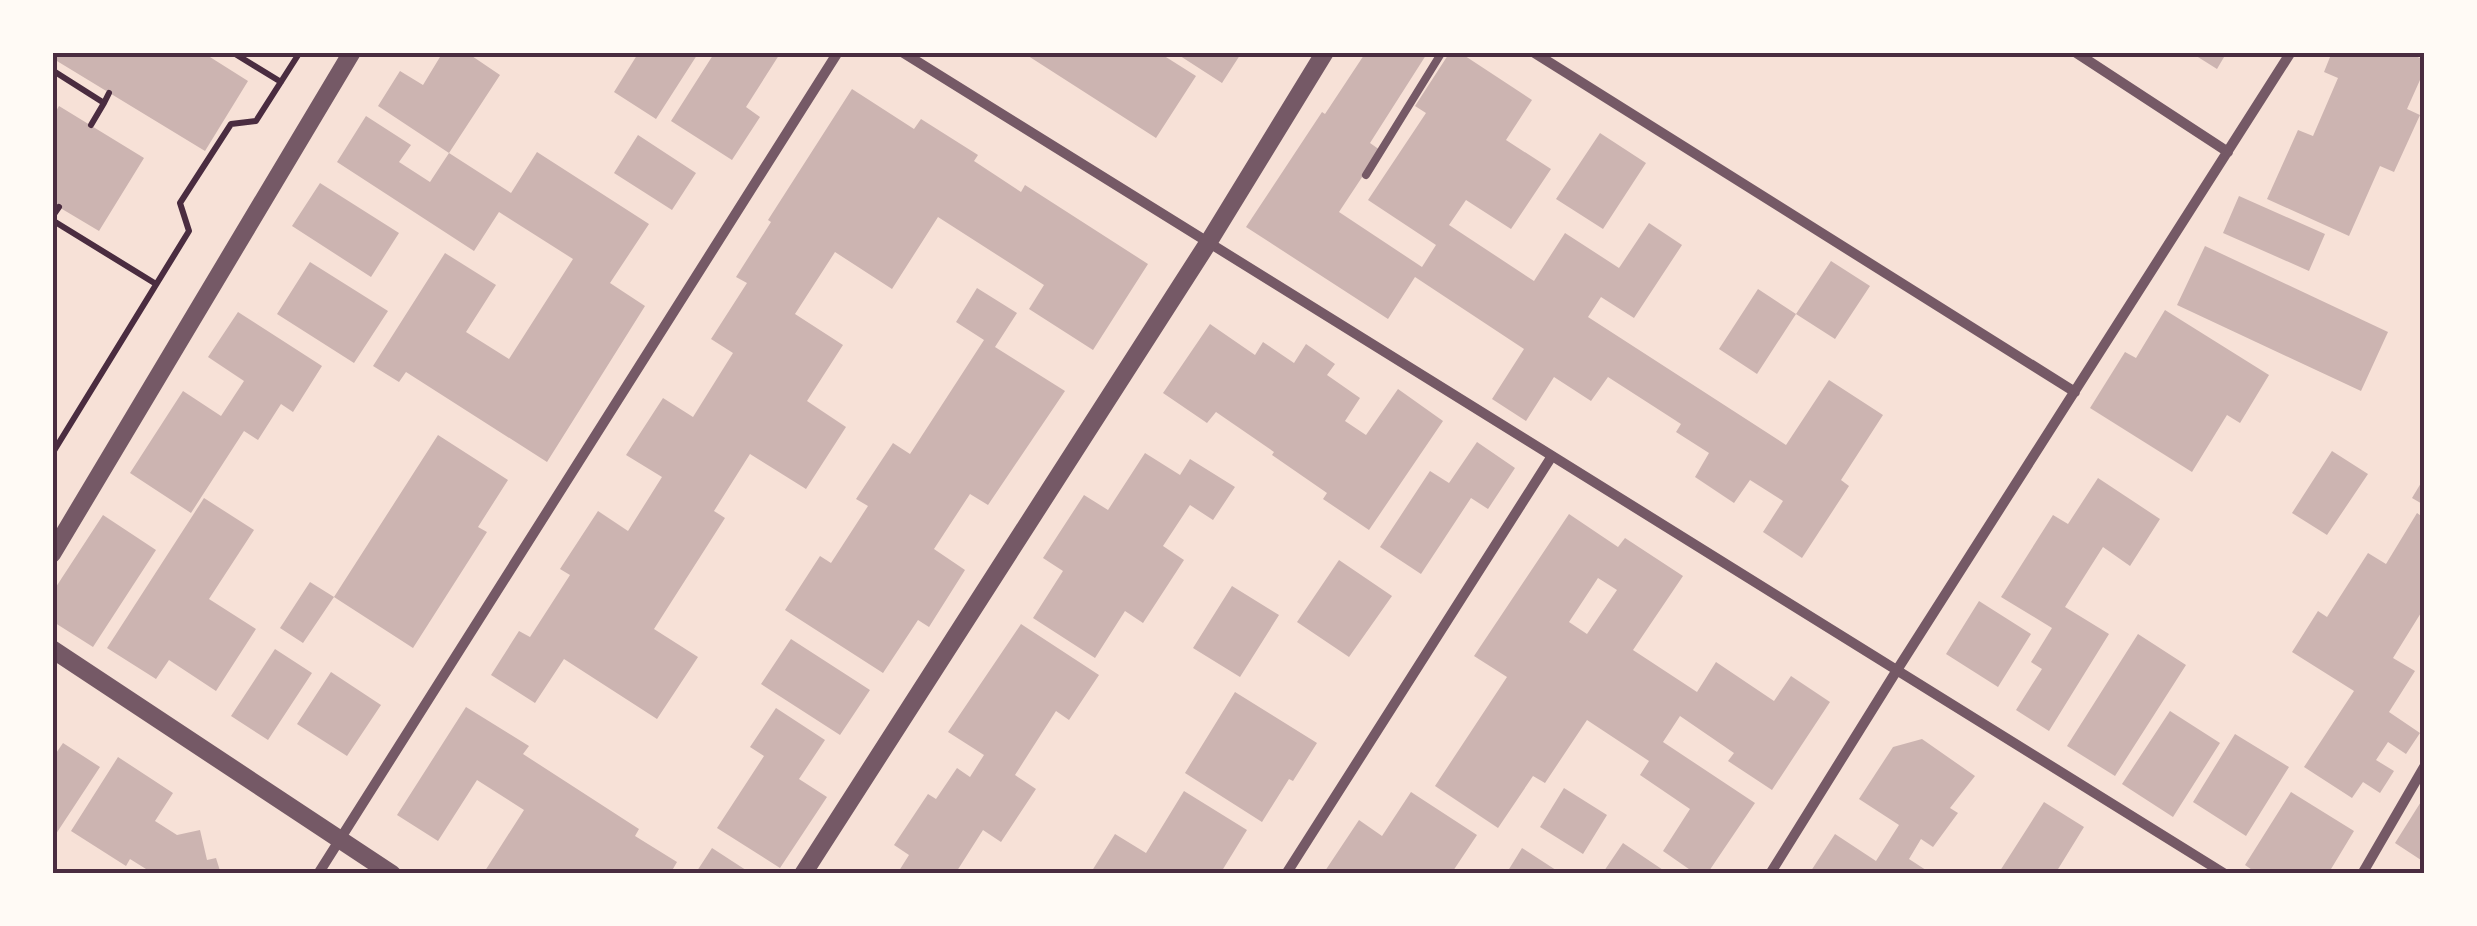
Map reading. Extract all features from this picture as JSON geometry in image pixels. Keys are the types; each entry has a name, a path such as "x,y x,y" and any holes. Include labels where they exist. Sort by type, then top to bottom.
{"street":[{"path":"52,554 352,52"},
{"path":"318,874 838,52"},
{"path":"902,52 2226,874"},
{"path":"802,874 1208,243 1325,52"},
{"path":"1534,52 2075,392"},
{"path":"2075,52 2228,152"},
{"path":"1770,874 2292,52"},
{"path":"1286,874 1552,456"},
{"path":"52,649 392,874"},
{"path":"2362,874 2424,767"}],"lane":[{"path":"1366,175 1442,52"}],"path":[{"path":"232,52 281,82"},
{"path":"52,454 189,232 180,203 231,124 256,120 300,52"},
{"path":"53,71 104,103"},
{"path":"91,125 110,93"},
{"path":"59,207 52,219 156,284"}],"building":[{"path":"52,52 202,52 248,81 205,151 52,58"},
{"path":"443,52 466,52 500,75 449,153 378,106 400,71 423,85"},
{"path":"639,52 699,52 656,119 614,92"},
{"path":"715,52 781,52 746,107 760,117 732,160 671,121"},
{"path":"1022,52 1158,52 1196,76 1156,138"},
{"path":"1174,52 1242,52 1222,83"},
{"path":"1366,52 1428,52 1370,143 1380,150 1339,212 1422,267 1436,245 1368,200 1426,113 1415,106 1450,52 1459,52 1532,100 1506,140 1551,169 1511,229 1466,200 1449,225 1534,281 1565,233 1619,268 1649,223 1682,245 1634,318 1601,297 1588,317 1786,445 1829,380 1883,415 1841,480 1849,486 1802,558 1763,532 1783,501 1750,480 1734,503 1695,477 1709,453 1676,432 1681,424 1608,377 1591,401 1554,377 1526,421 1492,399 1524,349 1415,277 1388,319 1246,227"},
{"path":"2190,52 2227,52 2217,69"},
{"path":"2332,52 2407,52 2424,60 2424,71 2407,109 2420,115 2394,172 2380,166 2349,236 2267,199 2298,130 2313,136 2338,78 2324,72"},
{"path":"852,89 914,129 921,119 978,155 974,161 1021,192 1025,185 1148,264 1093,350 1029,309 1044,285 938,217 892,289 835,252 795,314 843,345 807,401 846,427 806,489 750,454 714,511 725,518 654,629 698,657 657,719 564,659 535,703 491,675 519,631 530,637 570,575 560,569 598,511 628,531 662,477 626,455 663,398 693,417 733,353 711,339 747,283 736,277"},
{"path":"59,106 144,158 99,231 52,203 52,118"},
{"path":"366,116 411,145 399,162 430,182 449,153 511,193 537,152 649,224 610,283 645,306 547,462 406,372 399,382 373,366 445,253 496,285 466,332 509,359 573,259 499,212 474,251 337,162"},
{"path":"1600,133 1646,163 1603,229 1556,199"},
{"path":"638,135 696,173 672,210 614,173"},
{"path":"320,183 399,233 371,277 292,226"},
{"path":"2239,196 2325,234 2309,271 2223,233"},
{"path":"2205,246 2388,332 2361,391 2177,305"},
{"path":"1831,261 1870,286 1835,339 1796,314"},
{"path":"310,262 388,311 354,363 277,314"},
{"path":"977,288 1017,313 995,347 1065,391 988,505 970,494 934,549 965,570 929,627 918,620 883,673 785,610 820,556 831,563 868,506 856,499 893,443 910,454 984,340 956,322"},
{"path":"1758,289 1796,314 1757,374 1719,349"},
{"path":"2165,310 2269,375 2240,423 2227,415 2192,472 2090,408 2125,352 2136,358"},
{"path":"238,312 322,366 293,412 281,404 258,440 244,431 191,513 130,473 183,391 221,416 244,381 208,357"},
{"path":"1210,324 1255,355 1263,342 1294,363 1306,344 1335,364 1327,375 1360,398 1345,421 1366,435 1398,389 1443,421 1369,530 1323,499 1327,493 1272,455 1274,452 1216,412 1207,423 1163,393"},
{"path":"438,435 508,480 478,527 487,532 413,648 334,597"},
{"path":"1477,442 1515,468 1488,509 1471,498 1421,574 1380,547 1430,471 1449,483"},
{"path":"2332,451 2368,474 2327,535 2292,513"},
{"path":"1145,453 1180,475 1190,459 1235,487 1213,520 1190,505 1163,546 1184,560 1143,623 1125,611 1095,658 1033,618 1063,571 1043,558 1084,495 1108,510"},
{"path":"2098,478 2160,519 2130,566 2103,547 2065,607 2109,634 2049,731 2016,710 2042,669 2031,662 2052,628 2001,597 2053,515 2068,524"},
{"path":"2424,478 2424,505 2412,498"},
{"path":"204,498 254,530 209,599 256,629 216,691 169,660 156,679 107,648"},
{"path":"2417,513 2424,518 2424,608 2393,658 2415,671 2389,712 2420,733 2406,754 2388,742 2376,760 2394,771 2380,793 2363,782 2352,798 2304,767 2354,691 2292,652 2318,611 2327,617 2368,553 2386,564"},
{"path":"1569,514 1618,547 1625,538 1683,576 1633,650 1697,692 1716,662 1774,701 1791,676 1830,702 1772,790 1728,761 1734,753 1680,716 1663,742 1755,803 1707,874 1696,874 1663,851 1690,809 1640,775 1649,761 1587,720 1545,783 1533,776 1498,828 1435,786 1507,677 1474,656","holes":["1598,578 1617,590 1587,634 1569,622"]},
{"path":"103,515 156,550 93,647 52,621 52,593"},
{"path":"1339,560 1392,596 1349,657 1297,622"},
{"path":"310,582 334,597 303,643 280,628"},
{"path":"1232,586 1279,615 1240,677 1193,648"},
{"path":"1979,601 2031,634 1998,687 1946,654"},
{"path":"1021,624 1099,675 1069,720 1056,711 1015,775 1036,789 1001,842 983,830 955,874 897,874 909,855 894,845 928,794 936,799 957,768 970,777 984,755 948,732"},
{"path":"2138,634 2186,665 2115,776 2067,746"},
{"path":"791,639 870,690 840,735 761,684"},
{"path":"275,649 312,673 268,740 231,716"},
{"path":"331,672 381,705 347,756 297,724"},
{"path":"1235,692 1317,743 1262,822 1185,773"},
{"path":"466,707 529,746 523,754 639,829 635,836 677,862 670,874 483,874 524,810 477,780 438,841 397,815"},
{"path":"776,708 825,740 799,779 827,797 780,868 717,828 764,756 750,747"},
{"path":"2170,711 2220,743 2173,817 2122,784"},
{"path":"2235,734 2289,767 2246,836 2193,802"},
{"path":"1922,739 1975,776 1950,808 1958,813 1933,847 1921,839 1909,859 1932,874 1809,874 1835,834 1876,861 1899,825 1859,799 1893,747"},
{"path":"63,743 100,767 52,840 52,759"},
{"path":"118,757 173,793 155,821 177,835 200,830 207,860 216,858 221,874 147,874 146,869 130,859 126,866 71,831"},
{"path":"1564,788 1607,815 1583,854 1540,827"},
{"path":"1184,791 1247,830 1220,874 1090,874 1115,834 1146,853"},
{"path":"1411,792 1477,835 1451,874 1323,874 1359,820 1382,836"},
{"path":"2291,792 2354,831 2328,874 2258,874 2245,865"},
{"path":"2424,797 2424,862 2395,843"},
{"path":"2044,802 2084,827 2055,874 1998,874"},
{"path":"1623,843 1669,874 1602,874"},
{"path":"712,848 752,874 695,874"},
{"path":"1522,848 1562,874 1506,874"}]}
